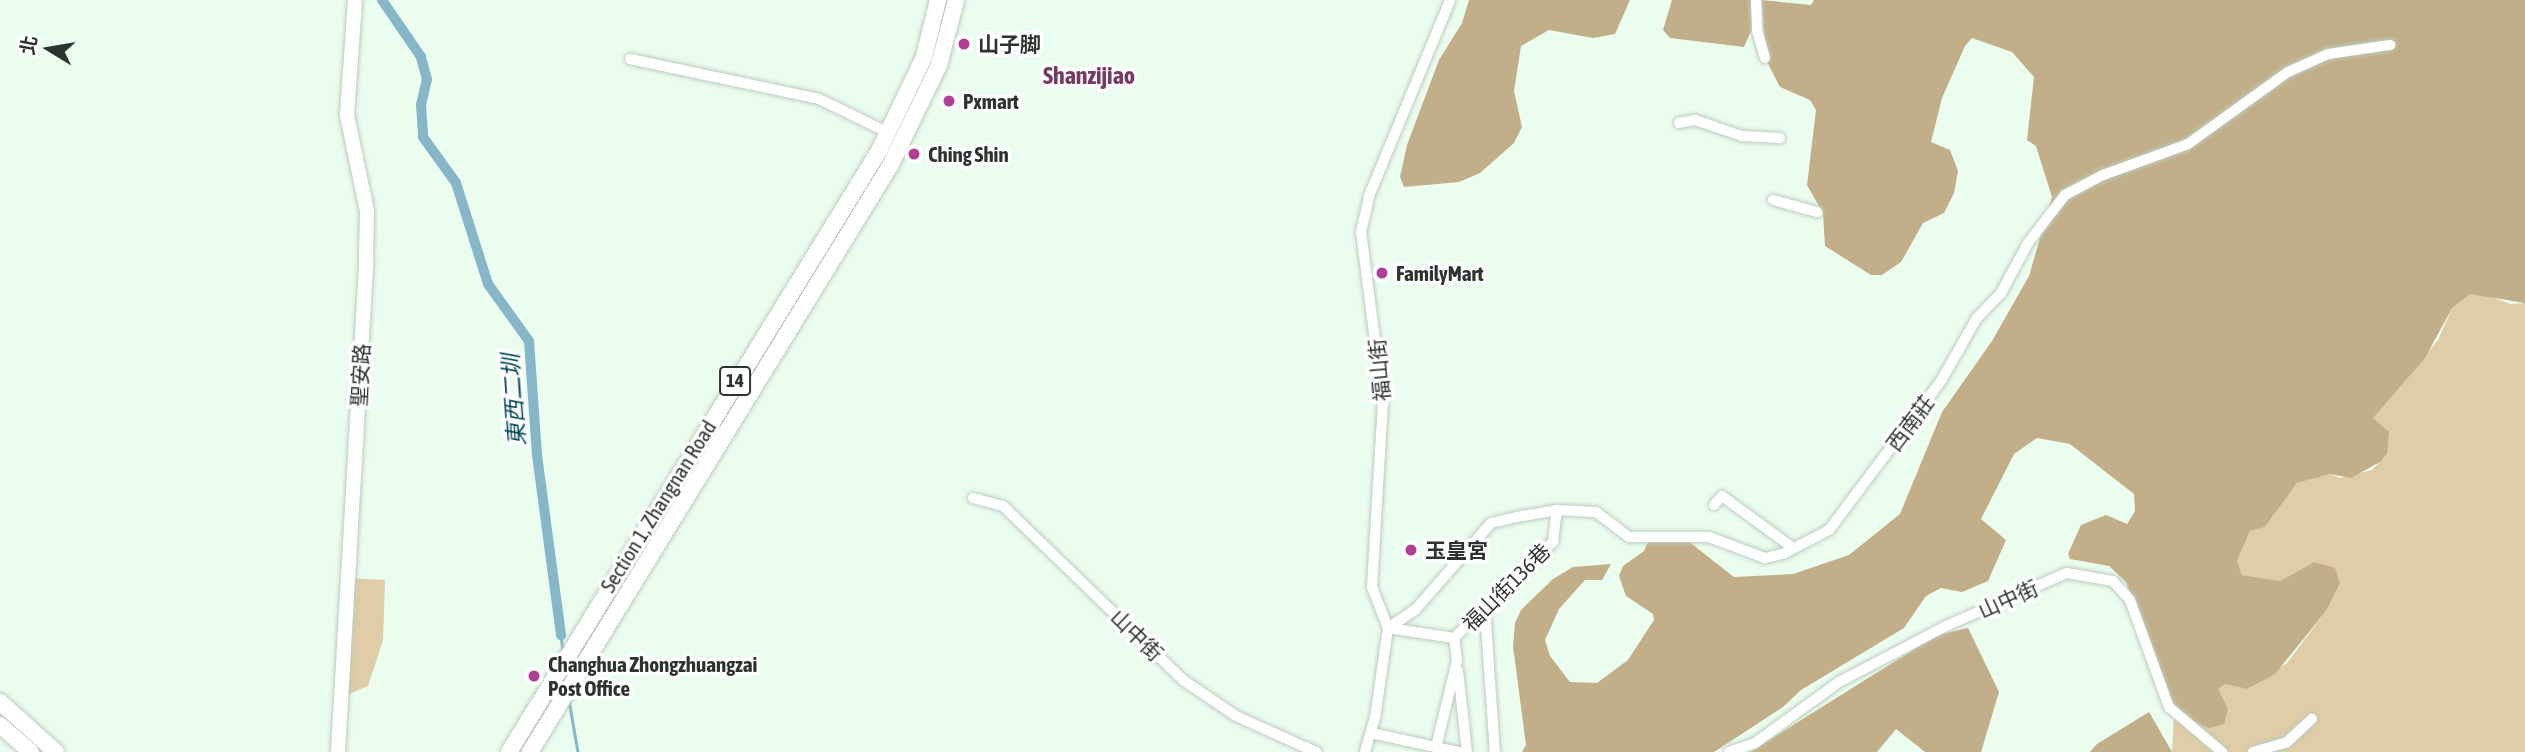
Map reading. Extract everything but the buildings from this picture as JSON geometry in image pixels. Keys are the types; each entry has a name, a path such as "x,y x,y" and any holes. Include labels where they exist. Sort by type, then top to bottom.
{"main road":[{"name":"Section 1, Zhangnan Road","path":"509,752 889,133 924,57 938,0"},
{"name":"Section 1, Zhangnan Road","path":"530,752 890,166 939,65 956,0"},
{"path":"0,702 57,752"},
{"path":"0,725 32,752"}],"street":[{"name":"聖安路","path":"338,752 366,259 367,211 346,91 355,0"},
{"name":"福山街","path":"1388,628 1372,587 1383,403 1361,232 1369,195 1450,0"},
{"path":"1756,0 1757,30 1765,58"},
{"name":"西南莊","path":"1388,628 1416,609 1491,523 1557,510 1596,512 1629,537 1709,537 1755,557 1794,548 1829,530 1941,381 1977,318 2001,293 2028,243 2065,195 2103,175 2188,144 2237,105 2298,67 2328,54 2390,45"},
{"path":"630,59 820,99 889,133"},
{"path":"1679,122 1695,120 1742,135 1780,138"},
{"path":"1773,200 1817,212"},
{"path":"1714,505 1723,496 1794,548"},
{"name":"山中街","path":"973,498 1003,506 1183,680 1236,716 1316,752"},
{"name":"福山街136巷","path":"1388,628 1454,638 1553,542 1557,510"},
{"name":"山中街","path":"1729,752 1755,743 1839,682 1946,626 2067,573 2113,581 2130,600 2169,707 2222,752"},
{"path":"1485,610 1495,752"},
{"path":"1365,752 1371,733 1388,628"},
{"path":"1454,638 1467,752"},
{"path":"1436,747 1457,661"},
{"path":"2253,752 2287,742 2312,719"},
{"path":"1371,733 1459,752"}],"shaded area":[{"path":"1469,0 1630,0 1615,34 1593,38 1549,30 1521,46 1514,91 1522,127 1514,143 1480,173 1459,182 1404,187 1400,177 1407,145 1439,60 1462,23"},
{"path":"1672,0 1752,0 1752,29 1744,47 1670,38 1663,30"},
{"path":"1762,0 1811,5 1814,0 2525,0 2525,303 2470,294 2452,308 2425,358 2373,418 2389,432 2387,454 2380,462 2351,478 2330,474 2297,483 2265,527 2250,531 2237,561 2242,575 2280,581 2314,562 2335,568 2340,583 2326,611 2275,674 2247,689 2225,684 2218,689 2228,709 2224,724 2209,728 2174,712 2126,582 2109,566 2070,559 2068,554 2081,525 2106,515 2127,524 2135,511 2134,494 2070,444 2037,438 2014,454 1981,519 2006,540 1988,581 1962,592 1941,588 1926,596 1904,628 1801,690 1783,707 1714,752 1522,752 1526,745 1513,646 1515,623 1521,610 1553,579 1573,567 1611,564 1602,580 1585,580 1559,609 1545,640 1550,656 1570,682 1597,683 1628,660 1654,620 1653,614 1626,596 1619,576 1623,566 1644,551 1651,535 1688,541 1734,577 1793,574 1849,555 1900,514 1942,412 1992,341 2029,276 2052,197 2036,146 2027,140 2034,77 2012,52 1972,38 1965,46 1942,98 1931,142 1950,150 1958,171 1954,193 1944,213 1923,223 1901,262 1882,275 1871,275 1825,246 1823,213 1807,185 1816,110 1810,100 1780,87 1765,58"},
{"path":"2480,293 2511,304 2525,303 2525,752 2172,752 2174,712 2218,697 2218,689 2225,684 2248,689 2287,663 2326,611 2314,562 2280,581 2242,575 2237,561 2250,531 2265,527 2297,483 2330,474 2340,478 2372,470 2380,462 2387,454 2373,418 2438,340 2452,308 2469,294"},
{"path":"348,578 385,580 383,640 368,686 342,697"},
{"path":"1968,628 1999,692 1981,752 1925,752 1896,729 1877,752 1750,752 1937,635"},
{"path":"2149,712 2172,752 2090,752 2097,744"}],"waterway":[{"name":"東西二圳","path":"382,0 421,57 427,79 421,105 423,137 456,183 488,284 529,341 537,455 561,635"},
{"name":"東西二圳","path":"561,635 563,652"},
{"name":"東西二圳","path":"569,700 578,752"}],"place":[{"name":"山子脚","path":"964,44"},
{"name":"Pxmart","path":"949,101"},
{"name":"Ching Shin","path":"914,154"},
{"name":"FamilyMart","path":"1382,273"},
{"name":"玉皇宮","path":"1411,550"},
{"name":"Changhua Zhongzhuangzai Post Office","path":"534,676"}],"district":[{"name":"Shanzijiao","path":"1089,76"}]}
